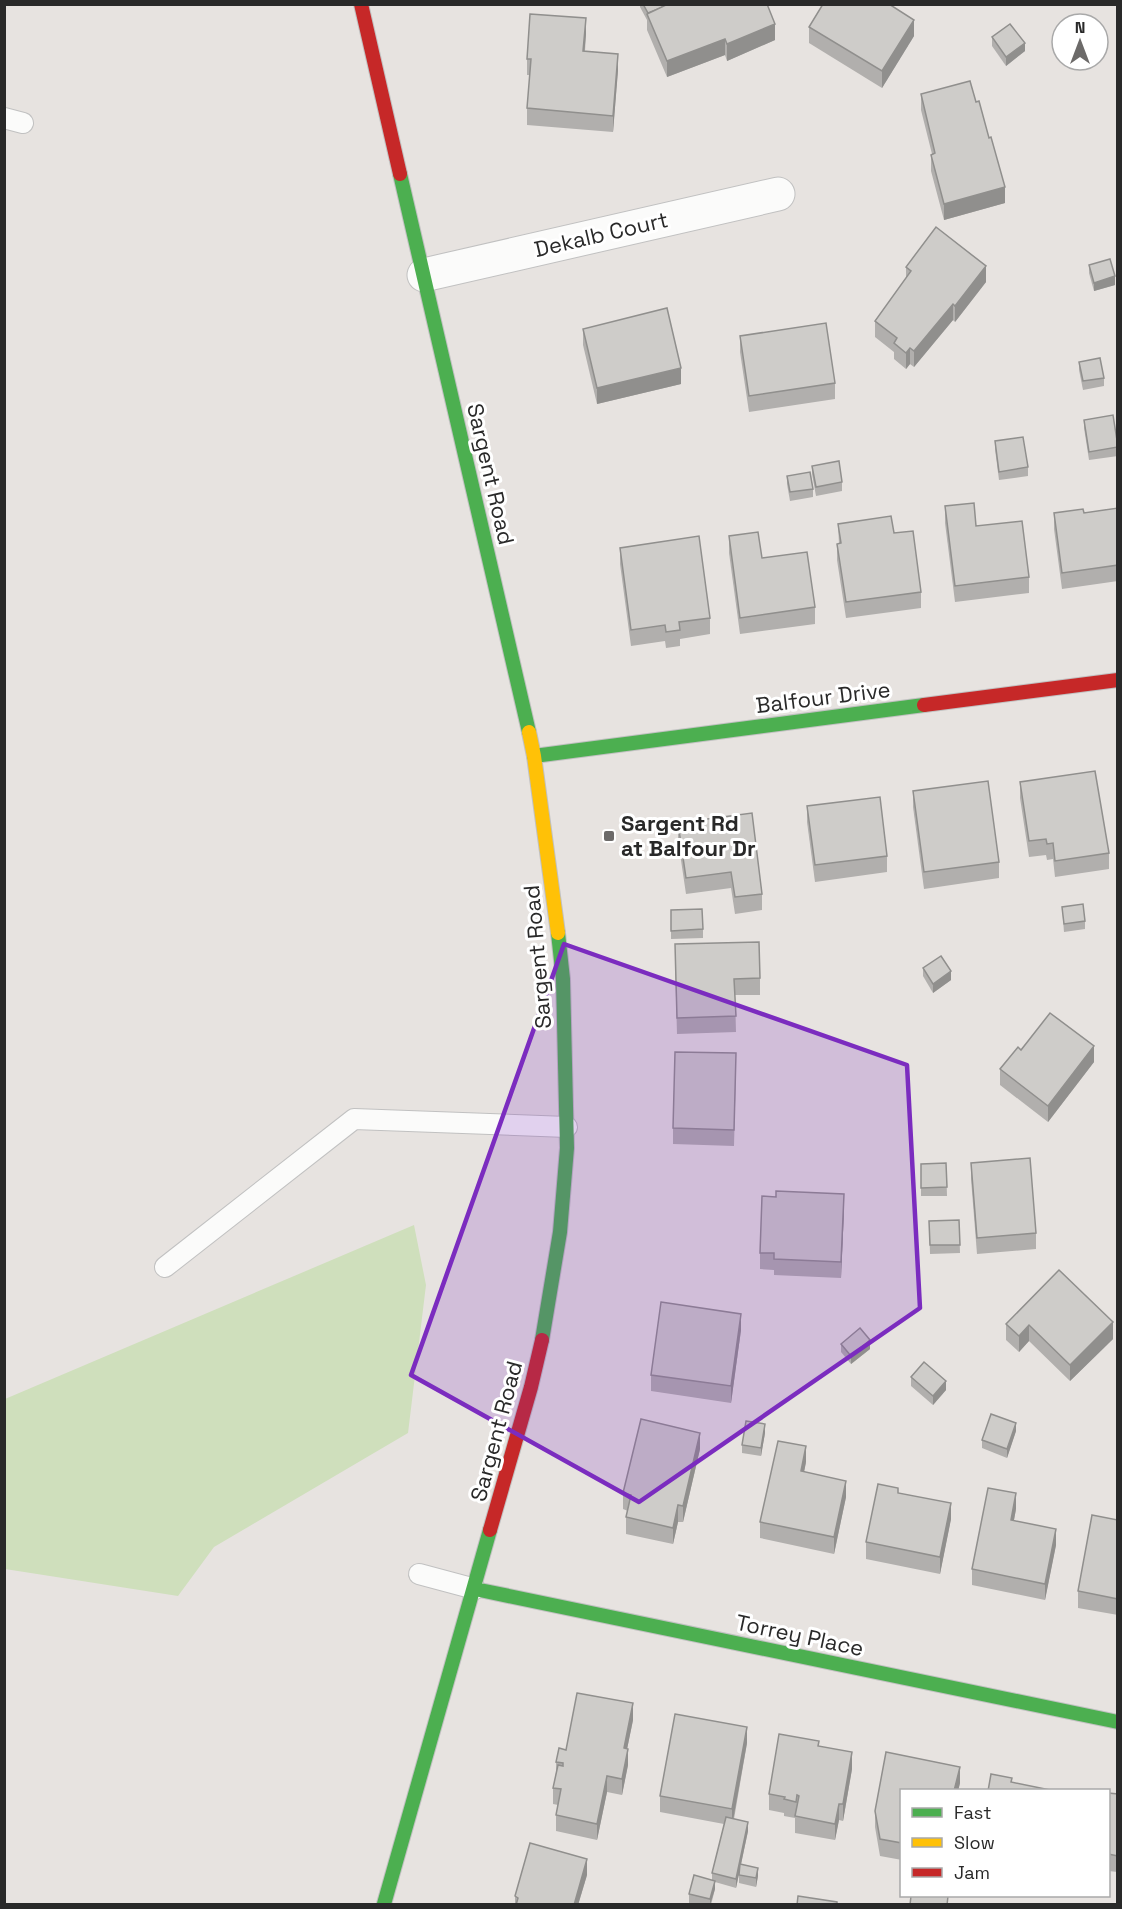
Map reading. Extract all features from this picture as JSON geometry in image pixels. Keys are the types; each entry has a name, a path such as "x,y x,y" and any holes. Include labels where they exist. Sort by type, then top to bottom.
{"main road":[{"name":"Sargent Road","path":"361,4 534,756 554,886 563,979 567,1127 560,1232 546,1322 531,1387 384,1905"},
{"name":"Balfour Drive","path":"534,756 1118,680"},
{"name":"Torrey Place","path":"475,1589 1118,1722"}],"street":[{"name":"Dekalb Court","path":"424,275 778,194"}],"lane":[{"path":"165,1267 354,1119 567,1127"},
{"path":"419,1574 475,1589"}],"highlighted area":[{"path":"564,944 907,1065 920,1308 639,1502 411,1375"}],"green space":[{"path":"414,1225 426,1285 408,1433 214,1547 178,1596 5,1569 5,1399"}],"building":[{"path":"643,4 661,4 663,7 648,13"},
{"path":"668,4 767,4 775,24 727,44 725,39 667,61 647,14"},
{"path":"823,4 889,4 914,20 882,71 809,27"},
{"path":"530,14 586,18 583,51 618,54 613,116 527,108 531,59 527,59"},
{"path":"1010,24 1025,43 1006,57 992,37"},
{"path":"970,81 976,102 979,101 989,138 991,137 1005,187 944,204 931,155 935,153 921,94"},
{"path":"936,227 986,266 955,306 953,304 914,351 910,348 906,353 894,343 897,338 875,321 911,271 906,267"},
{"path":"1110,259 1115,276 1094,283 1089,265"},
{"path":"667,308 681,368 597,388 583,329"},
{"path":"826,323 835,383 749,396 740,336"},
{"path":"1100,358 1104,378 1083,381 1079,362"},
{"path":"1113,415 1118,447 1089,452 1084,420"},
{"path":"1023,437 1028,467 999,472 995,441"},
{"path":"839,461 842,482 816,487 812,466"},
{"path":"810,472 813,489 790,492 787,476"},
{"path":"974,503 976,526 1022,521 1029,577 955,586 945,506"},
{"path":"1118,508 1118,565 1062,573 1054,513 1083,509 1084,513"},
{"path":"891,516 894,533 913,531 921,592 846,602 837,544 841,543 838,524"},
{"path":"758,532 762,558 807,552 815,607 740,618 729,536"},
{"path":"699,536 710,618 679,622 680,630 666,632 665,625 631,630 620,548"},
{"path":"1095,771 1109,853 1055,861 1053,843 1047,844 1046,839 1029,841 1020,782"},
{"path":"988,781 999,862 924,872 913,791"},
{"path":"880,797 887,856 815,865 807,806"},
{"path":"752,813 762,894 735,897 731,872 686,878 678,823"},
{"path":"1083,904 1085,921 1064,924 1062,907"},
{"path":"702,909 703,929 671,931 671,910"},
{"path":"759,942 760,978 734,979 736,1016 677,1018 675,944"},
{"path":"941,956 951,971 933,984 923,968"},
{"path":"1050,1013 1094,1046 1048,1106 1000,1069 1018,1047 1021,1050"},
{"path":"675,1052 736,1053 734,1130 673,1128"},
{"path":"1030,1158 1036,1233 977,1238 971,1163"},
{"path":"946,1163 947,1187 921,1188 921,1164"},
{"path":"776,1191 844,1194 841,1262 774,1259 774,1253 760,1253 762,1196 776,1197"},
{"path":"959,1220 960,1245 930,1245 929,1221"},
{"path":"1059,1270 1113,1322 1070,1365 1029,1325 1019,1336 1006,1324"},
{"path":"661,1302 741,1314 731,1386 651,1375"},
{"path":"860,1328 870,1340 851,1356 841,1344"},
{"path":"924,1362 946,1381 933,1396 911,1377"},
{"path":"991,1414 1016,1423 1007,1449 982,1440"},
{"path":"641,1419 700,1433 683,1506 678,1505 673,1528 626,1517 631,1495 623,1493"},
{"path":"746,1421 765,1424 761,1448 742,1445"},
{"path":"778,1441 806,1446 801,1471 846,1481 834,1537 760,1522"},
{"path":"878,1484 898,1488 898,1493 951,1503 940,1557 866,1542"},
{"path":"988,1488 1016,1493 1011,1520 1056,1529 1045,1584 972,1569"},
{"path":"1092,1515 1118,1520 1118,1599 1078,1591"},
{"path":"577,1693 633,1703 624,1748 628,1749 622,1779 607,1776 597,1824 556,1815 561,1789 553,1788 558,1765 563,1766 563,1763 556,1762 559,1748 566,1750"},
{"path":"675,1714 747,1727 732,1809 660,1796"},
{"path":"779,1734 819,1741 818,1746 852,1752 843,1804 839,1804 835,1824 795,1816 799,1796 797,1795 796,1802 769,1794"},
{"path":"886,1752 960,1767 954,1789 900,1789 900,1843 880,1839 875,1811"},
{"path":"991,1774 1012,1778 1011,1782 1045,1789 988,1789"},
{"path":"1110,1793 1118,1794 1118,1856 1110,1854"},
{"path":"726,1817 748,1822 736,1879 712,1873"},
{"path":"530,1843 587,1859 574,1905 516,1905 518,1898 515,1896"},
{"path":"740,1864 758,1868 756,1878 739,1875"},
{"path":"694,1875 715,1881 710,1899 689,1894"},
{"path":"798,1896 837,1902 837,1905 797,1905"},
{"path":"911,1897 948,1897 947,1905 910,1905"}],"traffic: fast":[{"path":"400,174 529,732"},
{"path":"534,756 924,705"},
{"path":"542,1340 560,1232 567,1148 563,979 558,933"},
{"path":"384,1904 490,1530"},
{"path":"475,1589 1118,1722"}],"traffic: slow":[{"path":"529,732 558,933"}],"traffic: jam":[{"path":"361,4 400,174"},
{"path":"924,705 1118,680"},
{"path":"490,1530 542,1340"}],"place":[{"name":"Sargent Rd at Balfour Dr","path":"609,836"}]}
